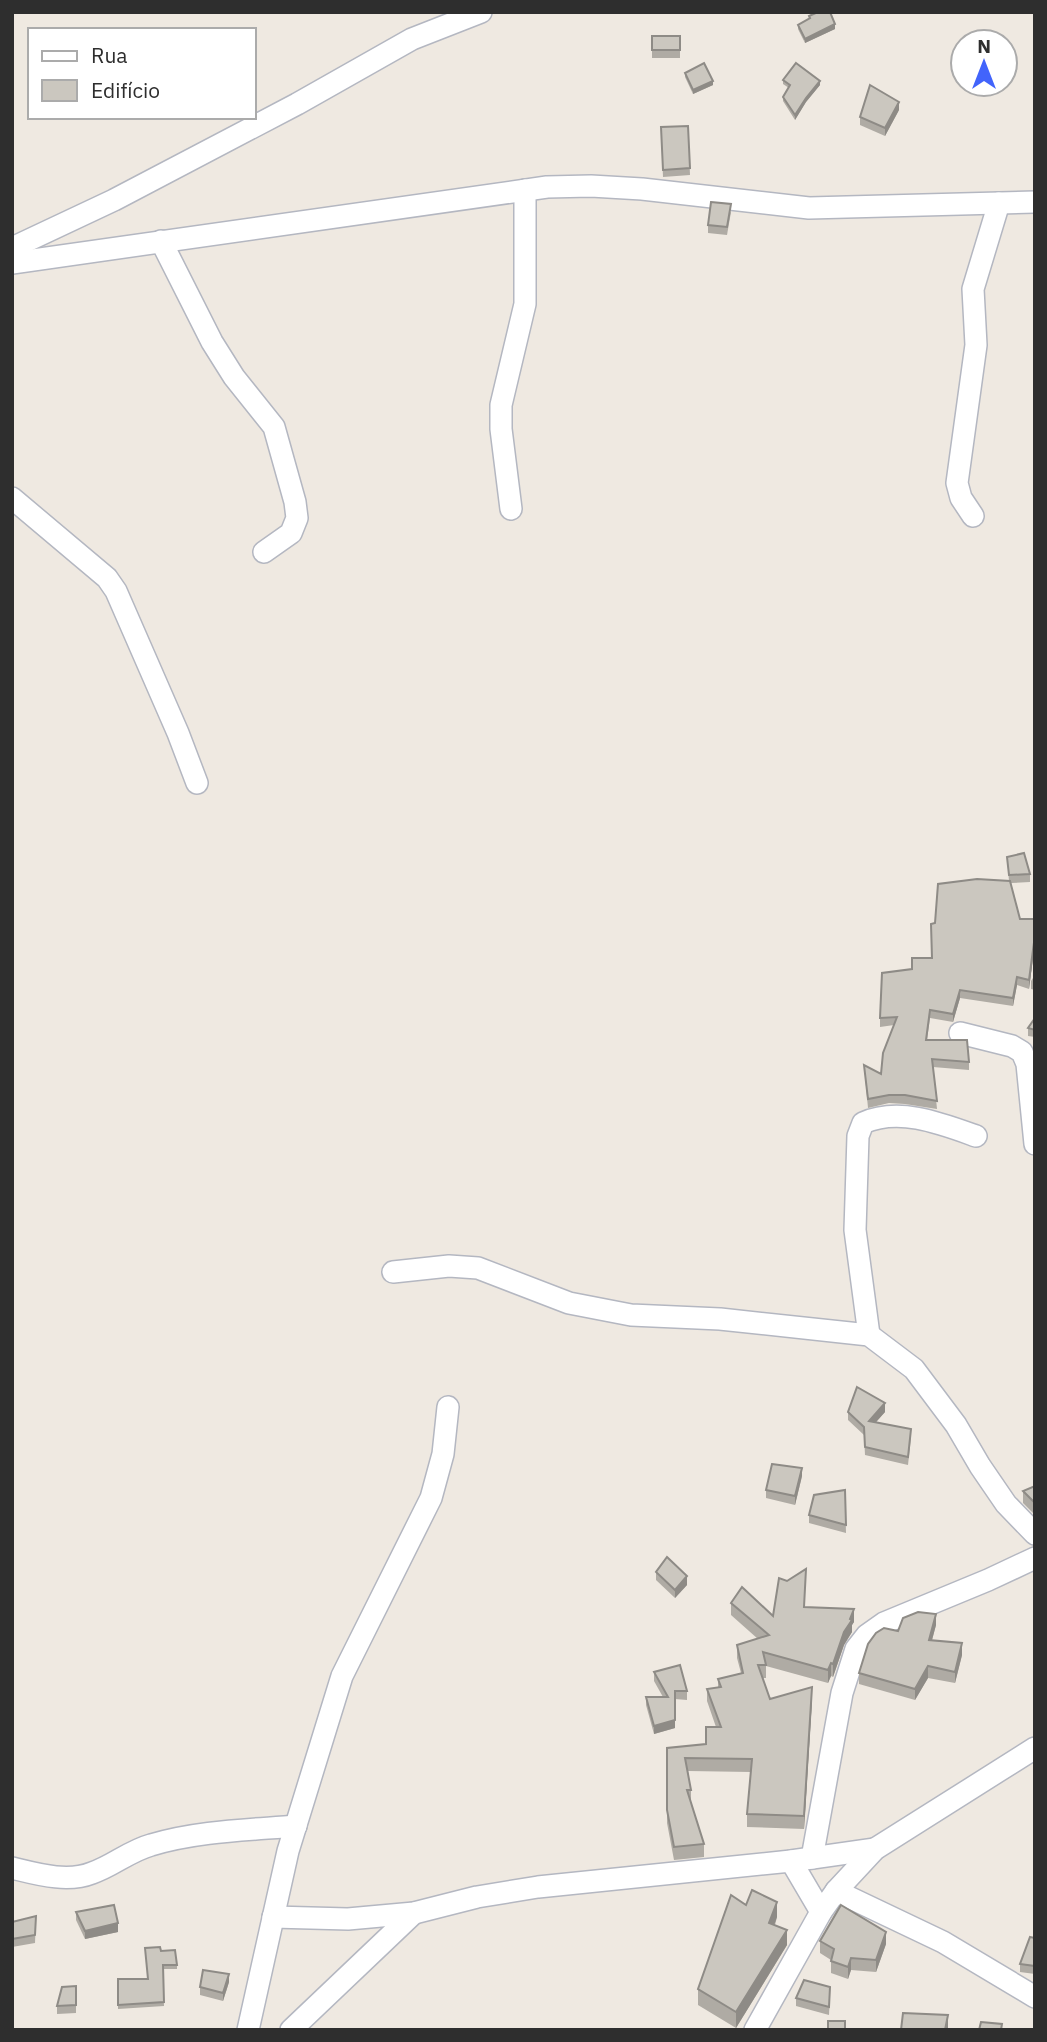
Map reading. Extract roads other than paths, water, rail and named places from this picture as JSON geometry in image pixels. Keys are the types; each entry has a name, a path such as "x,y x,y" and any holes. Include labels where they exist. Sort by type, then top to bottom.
{"street":[{"path":"12,248 127,193 297,104 412,39 481,12"},
{"path":"12,263 525,190 591,186 809,208 1035,202"},
{"path":"511,509 501,429 501,405 525,304 525,190"},
{"path":"973,516 961,498 957,483 976,345 973,289 999,203"},
{"path":"161,241 212,342 234,377 274,427 297,518 291,533 264,552"},
{"path":"12,498 107,578 116,591 197,783"},
{"path":"960,1033 1012,1046 1022,1052 1027,1064 1035,1144"},
{"path":"869,1335 855,1230 858,1136 863,1123 877,1116 920,1118 975,1136"},
{"path":"393,1272 449,1266 478,1268 569,1303 631,1315 720,1318 869,1335 914,1369 956,1425 1006,1504 1035,1534"},
{"path":"248,2030 296,1826 342,1676 431,1498 443,1454 449,1407"},
{"path":"821,1912 802,1860 842,1693 856,1649 867,1635 884,1623 1035,1558"},
{"path":"755,2030 821,1912 836,1891 875,1849 1035,1748"},
{"path":"12,1868 46,1876 92,1874 127,1854 150,1845 227,1831 296,1826"},
{"path":"273,1917 348,1919 414,1913 477,1897 538,1887 802,1860 875,1849"},
{"path":"836,1891 943,1942 1035,1997"},
{"path":"291,2030 414,1913"}]}
